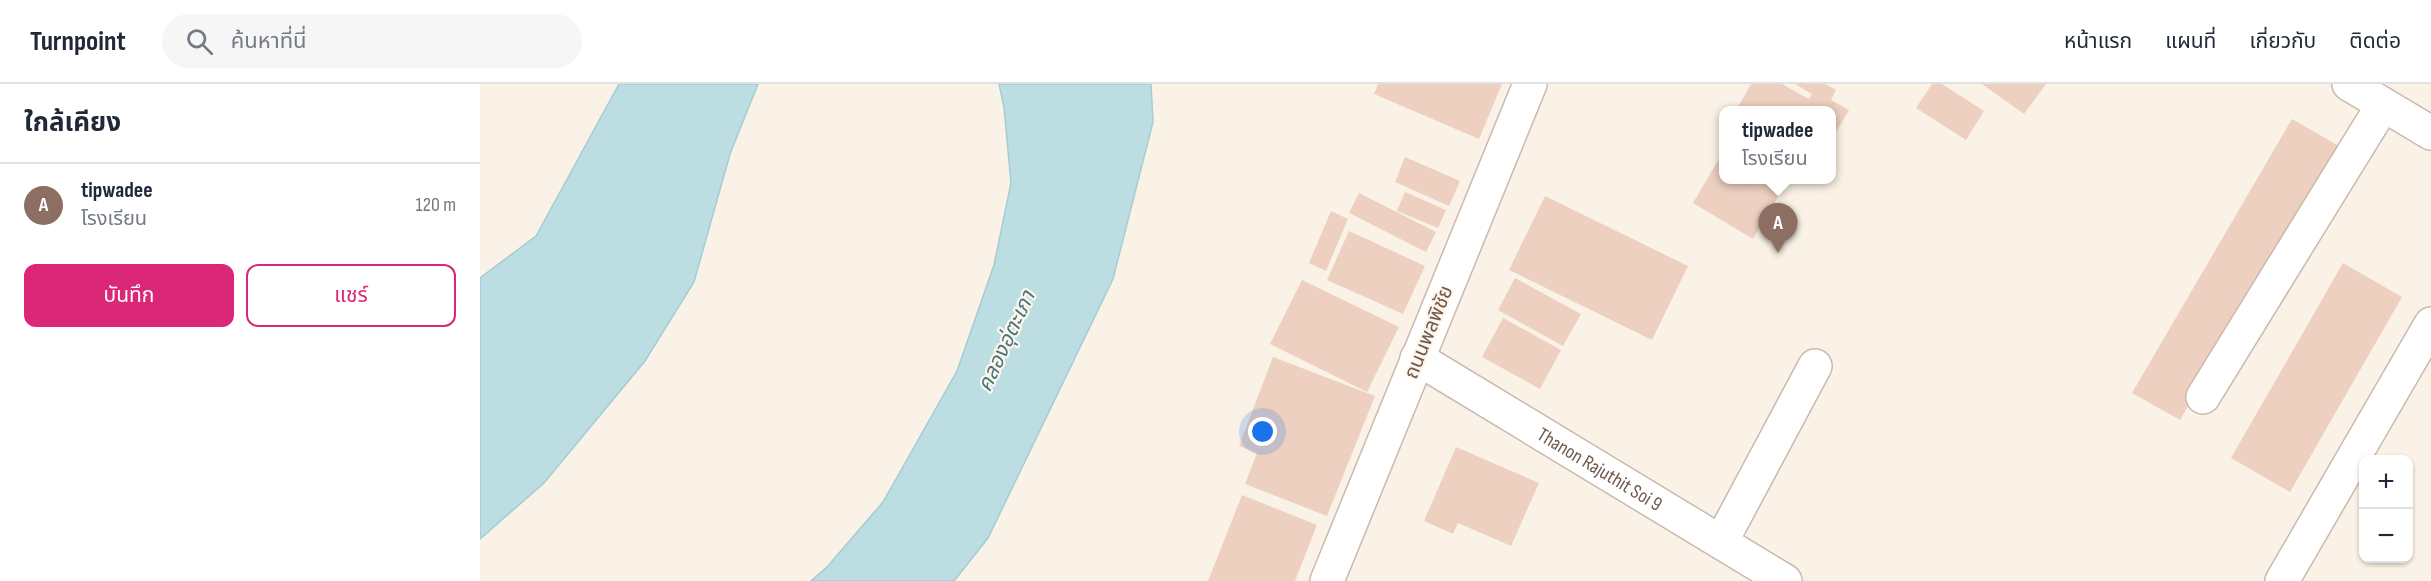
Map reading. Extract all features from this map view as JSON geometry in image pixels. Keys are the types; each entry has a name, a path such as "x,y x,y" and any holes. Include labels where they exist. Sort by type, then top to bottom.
{"street":[{"name":"ถนนพลพิชัย","path":"1327,581 1530,84"},
{"path":"2349,84 2431,132"},
{"path":"2203,398 2383,105"},
{"path":"2282,581 2431,324"},
{"name":"Thanon Rajuthit Soi 9","path":"1418,358 1785,581"},
{"path":"1721,542 1815,366"}],"water":[{"path":"619,84 758,84 730,154 694,282 645,361 544,483 480,539 480,278 536,236"},
{"name":"คลองอุ่ตะเภา","path":"999,84 1151,84 1153,122 1113,279 988,538 954,581 811,581 827,567 883,502 957,371 994,265 1011,183 1004,107"}],"building":[{"path":"1378,84 1502,84 1479,139 1374,94"},
{"path":"1751,84 1782,84 1809,99 1812,94 1795,84 1825,84 1836,90 1831,100 1849,110 1836,132 1836,106 1739,106"},
{"path":"1932,84 1942,84 1984,111 1966,140 1916,108"},
{"path":"1982,84 2046,84 2024,114"},
{"path":"2292,119 2339,146 2180,420 2132,393"},
{"path":"1405,157 1460,181 1449,206 1395,182"},
{"path":"1719,159 1719,184 1786,184 1753,239 1693,203"},
{"path":"1405,192 1446,210 1438,228 1397,211"},
{"path":"1359,193 1436,232 1426,252 1349,213"},
{"path":"1545,196 1688,266 1652,340 1509,270"},
{"path":"1331,211 1348,219 1326,271 1309,263"},
{"path":"1349,231 1425,266 1403,314 1327,280"},
{"path":"2343,263 2402,297 2290,492 2231,458"},
{"path":"1515,278 1581,314 1563,346 1498,310"},
{"path":"1302,280 1399,327 1367,392 1270,344"},
{"path":"1503,318 1561,350 1540,389 1482,357"},
{"path":"1273,357 1375,396 1327,516 1245,484 1257,453 1239,446"},
{"path":"1456,447 1539,483 1511,546 1458,523 1453,534 1424,521"},
{"path":"1242,495 1317,525 1295,581 1208,581"}],"place":[{"name":"tipwadee","path":"1778,253"}]}
